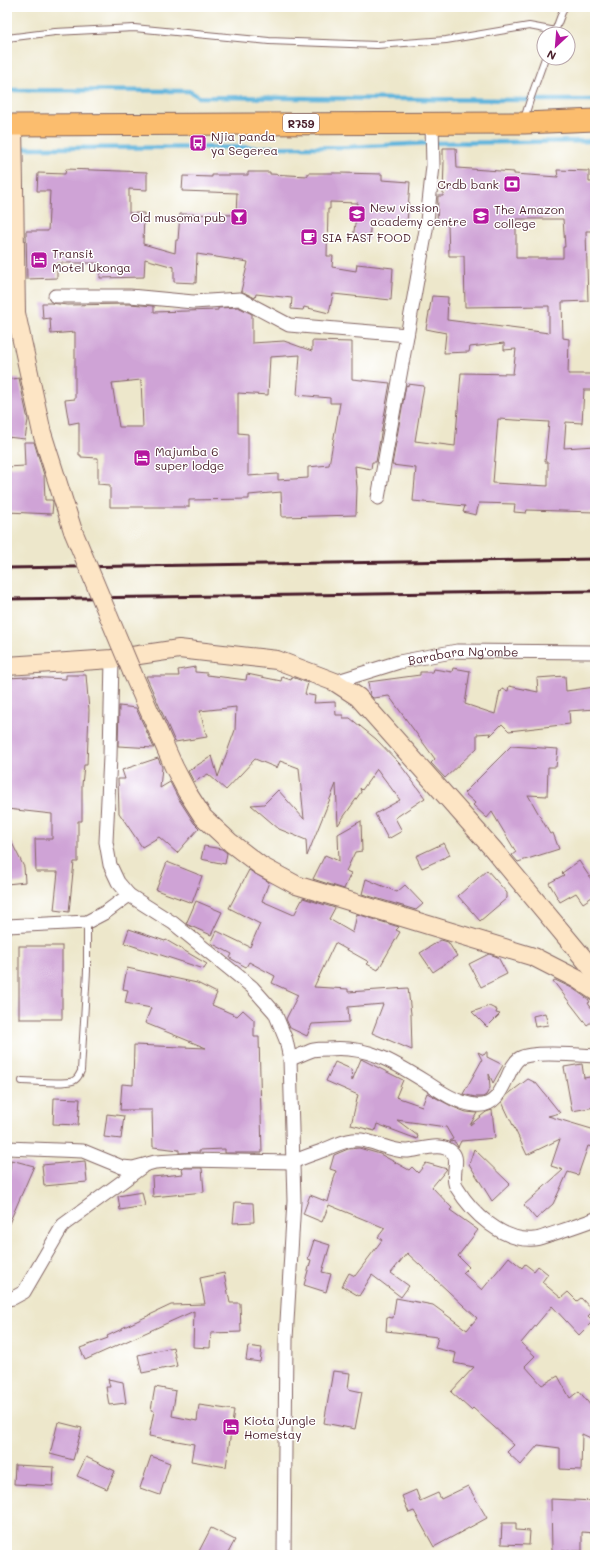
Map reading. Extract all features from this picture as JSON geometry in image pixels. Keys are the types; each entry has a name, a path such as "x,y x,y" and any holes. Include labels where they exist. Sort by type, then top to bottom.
{"main road":[{"name":"R759","path":"10,125 524,123 595,120"},
{"path":"10,125 16,313 42,432 73,531 132,672 174,767 187,792 203,817 231,843 261,866 296,885 534,957 577,979 595,991"},
{"path":"7,666 112,659 179,649 277,660 335,682 358,697 384,726 493,849 595,972"}],"street":[{"path":"378,498 426,230 433,166 432,123"},
{"path":"55,296 130,296 193,302 240,299 289,325 407,335"},
{"name":"Barabara Ng'ombe","path":"335,682 398,662 457,651 595,652"},
{"path":"112,659 106,842 110,865 118,882 129,895 173,923 252,987 275,1013 286,1040 290,1059 294,1201 286,1340 282,1553"},
{"path":"7,926 87,922 106,912 129,895"},
{"path":"290,1059 314,1050 339,1048 357,1049 375,1054 395,1064 453,1098 476,1105 484,1105 502,1089 515,1062 520,1057 535,1055 595,1056"},
{"path":"7,1148 83,1151 122,1167 133,1168 155,1162 188,1160 293,1162 308,1155 353,1140 362,1140 392,1150 407,1151 430,1147 443,1148 452,1153 455,1158 454,1180 457,1188 469,1204 490,1226 501,1232 515,1237 534,1239 595,1219"},
{"path":"7,1299 13,1298 24,1292 63,1225 142,1166"}],"lane":[{"path":"557,26 564,7"},
{"path":"7,38 55,32 134,28 269,41 377,45 446,40 529,26 536,28"},
{"path":"524,123 530,100 542,66"},
{"path":"22,1081 64,1082 74,1080 78,1077 81,1071 87,971 87,922"}],"building":[{"path":"443,148 456,148 457,168 558,177 557,170 589,171 589,182 595,182 595,231 586,231 588,301 562,302 563,338 569,339 568,374 595,374 595,390 584,390 582,423 566,422 564,448 595,446 595,512 527,510 526,513 514,512 515,504 479,503 476,515 463,512 465,506 413,501 416,468 392,465 406,385 424,386 415,441 455,446 461,373 513,374 516,349 504,350 504,343 470,347 469,352 444,353 446,333 426,329 432,296 448,297 447,320 549,333 549,306 465,307 464,256 449,256 448,225 437,224 438,196 443,196","holes":["516,219 563,219 565,247 563,247 563,258 516,258","498,419 549,422 545,462 548,462 548,486 493,483"]},
{"path":"66,169 147,172 147,190 129,189 129,213 144,213 143,244 175,253 176,240 178,240 180,214 236,215 237,193 182,191 183,176 212,177 212,175 248,175 248,172 270,172 270,174 308,176 308,173 382,174 382,180 410,182 407,223 371,220 369,240 353,238 358,203 330,202 330,209 328,209 327,256 333,256 332,267 356,271 357,264 393,268 391,300 333,294 329,313 304,307 303,310 291,309 292,298 256,294 255,298 241,291 248,262 197,254 196,283 174,282 174,267 145,259 144,277 100,278 101,263 57,263 57,278 27,279 26,231 48,231 50,191 37,191 38,173 65,174"},
{"path":"42,303 67,305 130,304 154,306 154,312 218,310 218,308 238,307 252,314 252,343 284,341 312,351 312,341 352,342 352,379 390,383 376,462 372,462 371,469 355,466 357,488 356,515 282,517 281,492 249,495 249,499 189,500 189,507 110,507 110,485 98,484 98,458 81,457 81,455 79,455 79,422 69,424 65,400 75,399 75,332 51,334 50,318 43,319","holes":["300,355 297,395 330,398 330,403 340,403 329,465 308,467 308,478 278,480 278,474 248,476 248,434 238,433 238,393 268,395 270,357","141,380 143,427 119,427 112,383"]},
{"path":"19,378 28,420 25,439 7,437 7,380"},
{"path":"24,442 34,442 44,475 45,500 52,500 53,502 52,514 7,512 7,467 25,466"},
{"path":"195,667 195,672 207,673 207,675 246,680 247,674 281,681 282,677 291,680 292,677 308,683 305,694 315,696 314,703 335,702 336,715 343,715 343,718 350,718 376,739 399,763 425,798 395,818 402,831 388,839 375,814 400,800 377,769 362,790 360,788 361,792 338,825 336,784 307,856 306,840 279,829 251,805 264,804 278,790 304,819 299,768 280,761 277,768 255,759 226,790 208,774 194,782 188,771 212,756 218,777 235,730 236,707 200,711 207,737 175,742 146,676 179,676 178,670"},
{"path":"453,668 470,671 465,704 495,714 500,691 501,692 502,689 508,691 509,686 538,692 537,678 565,676 566,691 595,687 595,709 569,711 570,724 509,731 502,724 490,736 491,733 477,734 477,748 445,778 431,763 435,759 389,696 373,698 370,695 368,682 420,675 420,672 433,672 434,669 452,672"},
{"path":"66,675 86,675 89,710 87,765 84,765 82,785 82,821 78,821 78,862 74,862 69,912 54,910 58,872 36,872 35,839 52,839 52,814 7,809 7,678 26,677 66,679"},
{"path":"119,706 136,708 154,748 118,746"},
{"path":"511,746 558,749 556,767 548,767 547,796 528,795 550,834 553,833 559,849 518,862 512,855 516,852 492,812 487,818 473,805 475,803 464,793"},
{"path":"158,758 162,767 160,788 170,782 178,798 194,823 199,828 177,853 159,837 142,847 119,813 118,779 125,779 122,770"},
{"path":"361,821 362,851 355,852 346,871 351,873 344,889 313,879 325,855 339,861 338,834"},
{"path":"7,833 24,867 25,882 7,884"},
{"path":"444,843 450,855 422,868 416,856"},
{"path":"204,846 222,849 227,853 225,864 201,859"},
{"path":"579,861 595,885 595,895 583,903 576,893 560,902 549,883 564,875 562,873"},
{"path":"167,862 202,876 192,903 156,890"},
{"path":"249,870 269,882 262,901 294,915 303,898 335,908 329,919 353,933 357,914 399,927 396,930 400,932 378,970 367,964 369,962 335,943 314,987 348,989 348,992 408,988 411,1014 412,1050 372,1033 383,1004 348,1007 349,1022 312,1024 307,1036 290,1028 286,1019 298,995 272,983 275,976 249,962 246,967 230,958 232,954 211,943 217,931 250,947 260,924 229,908"},
{"path":"487,870 507,893 507,898 480,921 458,896"},
{"path":"366,879 397,892 405,885 423,904 416,910 362,894"},
{"path":"196,901 222,912 211,935 186,924"},
{"path":"129,929 165,941 166,940 207,964 204,969 124,943"},
{"path":"441,940 448,942 457,956 433,972 420,953"},
{"path":"19,946 62,946 62,1019 19,1019"},
{"path":"489,954 498,957 507,974 481,987 469,964"},
{"path":"127,968 197,983 217,993 212,1005 237,1016 243,1010 254,1020 254,1037 259,1037 262,1153 225,1153 225,1149 179,1153 179,1150 153,1147 152,1110 120,1110 122,1084 133,1085 134,1045 206,1048 145,1023 151,1008 125,1003 128,990 123,989"},
{"path":"555,980 572,988 588,999 590,1002 588,1003 595,1014 595,1019 587,1025 553,981"},
{"path":"489,1006 497,1010 496,1013 500,1014 487,1027 472,1012"},
{"path":"545,1013 548,1025 535,1027 533,1016"},
{"path":"487,1051 487,1057 503,1065 493,1083 489,1074 490,1088 486,1095 483,1097 475,1097 463,1094 482,1060 478,1052 484,1055"},
{"path":"361,1059 403,1080 396,1097 422,1106 427,1093 453,1107 466,1112 477,1113 470,1125 486,1112 492,1110 495,1138 461,1141 458,1147 455,1142 450,1141 453,1139 446,1127 397,1120 418,1136 417,1139 377,1124 375,1131 351,1125 358,1095 326,1081 335,1062 351,1069 352,1081"},
{"path":"582,1064 584,1078 595,1076 595,1107 572,1111 564,1067"},
{"path":"528,1079 536,1083 560,1113 548,1116 595,1130 595,1137 592,1147 588,1146 578,1175 568,1172 553,1204 536,1219 524,1205 563,1170 551,1166 560,1139 527,1155 502,1102 507,1095"},
{"path":"54,1098 80,1099 78,1125 53,1124"},
{"path":"107,1114 124,1116 121,1139 104,1137"},
{"path":"359,1148 380,1154 409,1170 412,1167 418,1173 426,1163 447,1169 432,1187 452,1208 450,1210 478,1230 458,1256 469,1267 463,1273 482,1290 509,1257 522,1268 525,1264 534,1271 538,1266 548,1274 542,1282 561,1298 568,1292 577,1301 581,1298 593,1311 588,1316 593,1321 579,1335 552,1306 521,1343 535,1356 525,1366 542,1385 558,1376 570,1398 579,1391 595,1411 595,1440 582,1434 581,1470 560,1469 560,1448 538,1445 521,1465 507,1452 514,1445 473,1408 471,1410 451,1392 474,1367 454,1363 456,1353 435,1348 438,1337 386,1331 387,1317 393,1318 396,1298 433,1305 467,1330 477,1318 407,1253 391,1273 409,1286 401,1297 372,1275 359,1296 342,1286 349,1273 355,1276 382,1240 378,1237 385,1228 329,1205 322,1222 303,1214 310,1195 328,1202 336,1171 330,1169 334,1155 348,1149"},
{"path":"474,1149 510,1184 492,1201 469,1164"},
{"path":"11,1160 34,1166 7,1228 7,1194"},
{"path":"85,1161 87,1182 44,1186 42,1165"},
{"path":"182,1168 202,1168 204,1192 153,1197 152,1177 183,1174"},
{"path":"142,1192 145,1206 120,1210 118,1196"},
{"path":"235,1202 253,1203 254,1222 233,1223"},
{"path":"314,1240 330,1245 322,1272 331,1274 326,1292 304,1285 311,1260 308,1259"},
{"path":"224,1273 230,1303 240,1303 241,1332 211,1333 210,1348 193,1347 194,1311 85,1360 80,1348 108,1338 107,1336 122,1328 171,1305 205,1304 200,1278"},
{"path":"248,1346 262,1348 260,1362 246,1360"},
{"path":"173,1347 177,1366 142,1373 138,1355"},
{"path":"333,1371 350,1373 348,1389 362,1392 355,1429 324,1423"},
{"path":"108,1379 123,1382 126,1403 109,1405 106,1387 110,1387"},
{"path":"155,1387 176,1391 172,1416 197,1421 199,1405 234,1410 226,1467 191,1461 194,1444 149,1436 154,1411 151,1410"},
{"path":"58,1422 82,1428 73,1460 50,1454"},
{"path":"151,1456 170,1463 160,1495 140,1488"},
{"path":"86,1457 115,1471 107,1489 77,1476"},
{"path":"15,1465 54,1467 53,1486 14,1484"},
{"path":"468,1486 487,1518 434,1547 414,1511 409,1513 402,1496 416,1490 420,1501 438,1493 441,1499"},
{"path":"551,1499 595,1501 595,1533 582,1532 582,1551 552,1551"},
{"path":"502,1523 516,1523 516,1530 530,1531 529,1545 501,1544"},
{"path":"211,1528 235,1540 227,1555 197,1555"}],"waterway":[{"path":"7,90 189,91 199,97 595,100"},
{"path":"17,148 347,147 432,143 595,141"}],"railway":[{"path":"7,568 595,559"},
{"path":"7,599 595,591"}],"place":[{"name":"Njia panda ya Segerea","path":"198,143"},
{"name":"Crdb bank","path":"512,184"},
{"name":"New vission academy centre","path":"357,214"},
{"name":"The Amazon college","path":"481,216"},
{"name":"Old musoma pub","path":"239,217"},
{"name":"SIA FAST FOOD","path":"309,237"},
{"name":"Transit Motel Ukonga","path":"39,260"},
{"name":"Majumba 6 super lodge","path":"142,458"},
{"name":"Kiota Jungle Homestay","path":"231,1427"}]}
